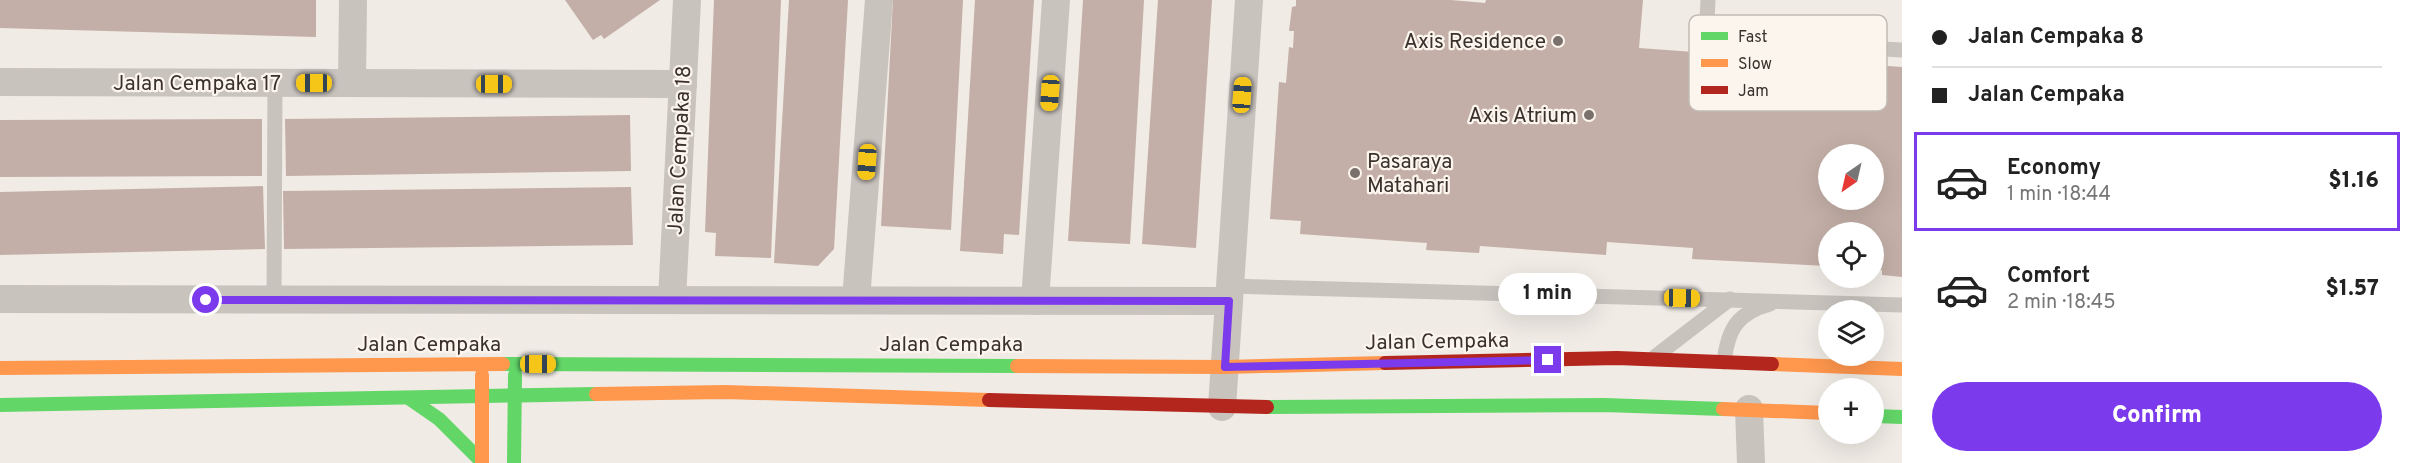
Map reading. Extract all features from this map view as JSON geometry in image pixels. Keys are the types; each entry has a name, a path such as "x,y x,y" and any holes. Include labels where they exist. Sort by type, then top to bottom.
{"main road":[{"name":"Jalan Cempaka","path":"0,368 482,364 1225,367 1652,360 1902,369"},
{"path":"482,364 482,463"},
{"path":"514,463 515,364"},
{"path":"0,405 725,393 1222,407 1604,405 1818,412"},
{"path":"410,399 439,419 482,463"},
{"path":"1884,416 1902,417"}],"street":[{"path":"352,83 353,0"},
{"name":"Jalan Cempaka 18","path":"672,300 687,0"},
{"path":"856,300 879,0"},
{"path":"1035,301 1056,0"},
{"path":"1222,407 1249,0"},
{"name":"Jalan Cempaka 17","path":"0,82 683,84"},
{"path":"0,299 1035,301 1229,294"},
{"path":"1749,409 1751,463"}],"lane":[{"path":"1707,15 1708,0"},
{"path":"1887,49 1902,50"},
{"path":"274,300 275,83"},
{"path":"1229,294 1730,299 1902,305"},
{"path":"1652,360 1730,299"},
{"path":"1724,362 1726,343 1742,316 1751,309 1781,300"}],"building":[{"path":"0,0 316,0 316,37 0,28"},
{"path":"565,0 660,0 604,39 601,35 593,40"},
{"path":"714,0 781,0 771,258 715,256 716,233 705,232"},
{"path":"789,0 848,0 834,249 818,266 774,263"},
{"path":"893,0 963,0 951,230 881,226"},
{"path":"975,0 1034,0 1019,235 1004,234 1003,254 960,251"},
{"path":"1083,0 1144,0 1130,244 1068,241"},
{"path":"1158,0 1212,0 1196,248 1142,244"},
{"name":"Axis Atrium","path":"1296,0 1451,0 1485,3 1486,0 1643,0 1639,48 1689,52 1689,111 1887,111 1887,66 1902,67 1902,277 1884,275 1884,222 1818,222 1818,265 1692,259 1693,248 1607,242 1606,255 1480,246 1479,253 1426,250 1427,243 1300,234 1301,221 1270,219 1279,82 1286,83 1289,47 1293,48 1294,31 1289,31 1292,7 1296,6"},
{"path":"630,115 631,171 286,176 285,119"},
{"path":"262,119 262,176 0,177 0,120"},
{"path":"263,186 265,249 0,255 0,192"},
{"path":"631,187 633,245 284,249 283,191"}],"traffic: fast":[{"path":"503,364 1017,366"},
{"path":"514,463 515,375"},
{"path":"0,405 596,394"},
{"path":"410,399 439,419 482,462"},
{"path":"1267,407 1604,405 1723,409"},
{"path":"1884,416 1902,417"}],"traffic: slow":[{"path":"1017,366 1225,367 1385,363"},
{"path":"0,368 503,364"},
{"path":"1772,364 1902,369"},
{"path":"482,375 482,463"},
{"path":"596,394 725,392 989,400"},
{"path":"1723,409 1818,413"}],"traffic: jam":[{"path":"1385,363 1617,358 1772,364"},
{"path":"989,400 1267,407"}],"place":[{"name":"Axis Residence","path":"1558,41"},
{"name":"Axis Atrium","path":"1589,115"},
{"name":"Pasaraya Matahari","path":"1355,173"}],"route":[{"path":"206,300 1229,301 1225,367 1548,360"}]}
